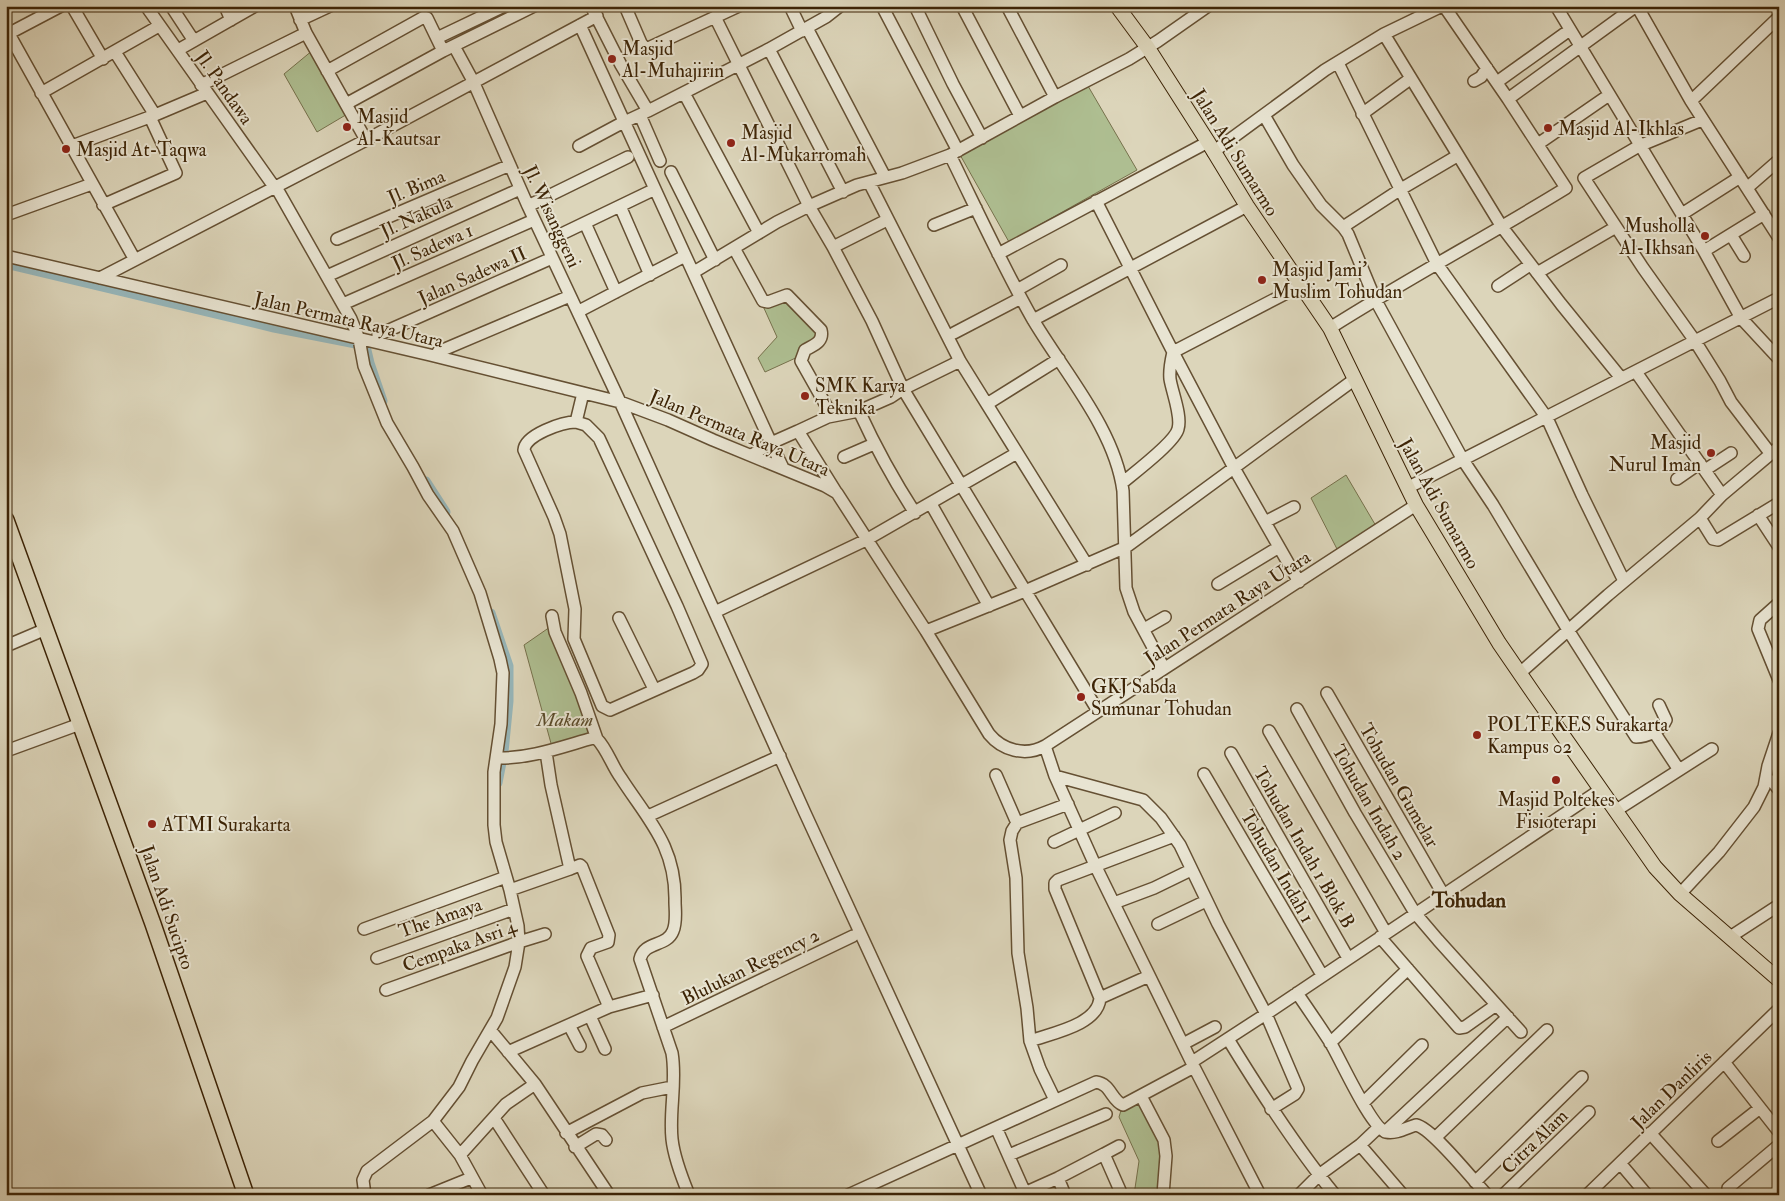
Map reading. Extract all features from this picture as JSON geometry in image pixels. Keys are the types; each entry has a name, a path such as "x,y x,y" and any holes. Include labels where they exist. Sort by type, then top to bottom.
{"highway":[{"name":"Jalan Adi Sucipto","path":"6,520 153,924 246,1195"}],"main road":[{"name":"Jalan Adi Sumarmo","path":"1118,6 1148,48 1247,206 1330,328 1416,505 1499,643 1520,673 1595,794 1615,811 1651,862 1680,894 1779,980"}],"street":[{"path":"61,6 8,35 135,260"},
{"path":"72,6 103,59"},
{"name":"Jl. Pandawa","path":"146,6 275,187 343,304 360,343 364,366 387,423 428,495 454,531 480,593 503,673 502,758 493,788 494,825 496,842 506,877 513,889 519,942 515,967 497,1018 472,1060 459,1087 434,1121 367,1171 362,1180 365,1195"},
{"path":"170,6 194,41"},
{"path":"225,6 232,20"},
{"path":"178,50 255,6"},
{"path":"295,6 306,33 366,140"},
{"path":"300,20 330,6"},
{"path":"436,38 504,6"},
{"path":"346,104 519,10 534,6"},
{"path":"625,6 641,43 646,49 739,6"},
{"path":"790,6 805,29 884,177"},
{"path":"578,146 769,49 826,17 840,6"},
{"path":"882,6 954,153 976,208 998,254 1033,320 1059,359 1104,434 1114,455 1122,483 1126,547 1126,588 1128,597 1164,668"},
{"path":"915,6 982,138"},
{"path":"962,6 1020,116"},
{"path":"1008,6 1055,97"},
{"path":"694,272 809,206 869,182 922,167 954,153 1148,48 1208,6"},
{"path":"998,254 1096,201 1211,147 1264,115 1338,63 1384,34 1443,6 1497,82 1566,188"},
{"path":"1556,6 1704,251 1741,318 1779,359"},
{"path":"1508,99 1636,6 1702,120 1779,238"},
{"path":"100,278 366,140 580,25 594,11 644,113 660,161"},
{"path":"327,70 424,17 427,18 443,51"},
{"path":"715,17 809,206 833,246 872,322 903,389 1098,711"},
{"path":"1691,101 1779,18"},
{"path":"580,25 783,468"},
{"path":"41,92 159,26"},
{"path":"72,146 152,116 306,33"},
{"path":"1384,34 1502,227 1621,378"},
{"path":"1497,82 1564,34"},
{"name":"Jl. Wisanggeni","path":"454,46 473,81 534,220 622,407 981,1195"},
{"path":"769,49 843,192"},
{"path":"104,205 176,173 152,116 115,52"},
{"path":"1338,63 1437,264 1547,418 1624,582"},
{"path":"1474,81 1482,77 1487,68"},
{"path":"1362,114 1410,79"},
{"path":"684,93 760,233"},
{"path":"1538,144 1609,95"},
{"path":"1264,115 1293,165 1321,205 1348,234 1375,299 1463,460 1493,505 1634,735 1639,738 1654,732 1666,722 1659,705"},
{"path":"1330,328 1375,299 1639,146 1702,120"},
{"path":"1343,227 1401,189 1457,156"},
{"path":"528,206 628,157"},
{"path":"1747,188 1779,160"},
{"name":"Jl. Bima","path":"337,239 510,165"},
{"path":"672,172 715,260"},
{"path":"1682,214 1740,177"},
{"path":"1520,673 1700,518 1722,495 1774,450 1731,402 1695,340 1584,178"},
{"path":"869,182 960,360 1087,565"},
{"path":"6,214 89,185"},
{"name":"Jl. Nakula","path":"327,276 520,189"},
{"path":"545,242 652,191"},
{"path":"1096,201 1234,468 1299,582"},
{"path":"620,206 650,275"},
{"path":"1033,320 1247,206"},
{"path":"934,225 976,208"},
{"path":"1704,251 1764,214"},
{"name":"Jl. Sadewa 1","path":"343,304 534,220"},
{"path":"833,246 887,220"},
{"path":"584,223 616,292"},
{"path":"1498,286 1616,226"},
{"path":"1731,235 1744,256"},
{"path":"734,248 763,302 768,302 788,294 821,330 822,336 820,341 805,350 801,361 832,416"},
{"name":"Jalan Permata Raya Utara","path":"6,256 360,343 582,395 668,420 837,492 926,631 980,721 998,744 1024,752 1034,752 1044,746 1416,505"},
{"name":"Jalan Sadewa II","path":"378,335 552,258"},
{"path":"583,309 682,258"},
{"path":"954,333 1019,294 1061,265"},
{"path":"1122,483 1178,432 1179,424 1170,378 1170,364 1174,352 1300,286"},
{"path":"438,352 570,296"},
{"path":"1407,488 1779,298"},
{"path":"987,404 1059,359"},
{"path":"752,455 832,416 859,411 892,397 903,389 960,360"},
{"path":"1636,372 1722,495"},
{"path":"926,631 1126,547 1356,379"},
{"path":"576,422 582,395"},
{"path":"859,411 893,480 915,513"},
{"path":"576,422 586,425 599,438 702,662 701,667 696,672 612,709 602,706 574,639 575,609 560,534 524,448 526,443 535,436 563,423 576,422"},
{"path":"798,431 837,492"},
{"path":"844,457 874,444"},
{"path":"719,610 866,540 931,504 1017,452"},
{"path":"1677,479 1731,453"},
{"path":"931,504 989,606"},
{"path":"1265,522 1294,507"},
{"path":"1700,518 1715,540 1777,507"},
{"path":"1758,516 1779,547"},
{"path":"1218,584 1279,547"},
{"path":"1779,603 1760,620 1758,629 1779,680"},
{"path":"552,616 555,632 581,693 597,738 622,780 648,816 674,870 676,887 674,926 671,935 667,939 647,948 641,956 641,962 673,1062 672,1138 681,1174 689,1195"},
{"path":"1144,629 1165,617"},
{"path":"619,618 654,690"},
{"path":"6,646 46,629"},
{"name":"Tohudan Gumelar","path":"1327,693 1443,894"},
{"name":"Tohudan Indah 2","path":"1297,709 1355,813 1415,913 1521,1032"},
{"path":"6,751 80,724"},
{"path":"1269,731 1383,935 1408,969 1459,1028 1465,1027 1496,1005"},
{"path":"1654,732 1679,770"},
{"path":"1680,894 1719,852 1754,807 1764,787 1768,766 1779,733"},
{"path":"502,758 546,752 597,738"},
{"path":"1044,746 1054,774 1095,865 1193,1065 1260,1195"},
{"path":"1615,811 1712,749"},
{"path":"546,752 551,784 570,869"},
{"name":"Tohudan Indah 1 Blok B","path":"1231,753 1348,958"},
{"path":"648,816 780,756"},
{"path":"1054,774 1138,797 1150,806 1174,836 1266,1014 1298,1091 1271,1109"},
{"name":"Tohudan Indah 1","path":"1204,774 1322,975"},
{"path":"996,775 1017,823"},
{"path":"848,1195 1096,1082 1106,1086 1120,1104 1141,1096 1193,1065 1322,975 1595,794"},
{"path":"1055,1100 1036,1060 1030,1041 1027,1008 1019,962 1016,878 1011,835 1017,823 1068,804"},
{"path":"1054,842 1115,813"},
{"path":"1030,1041 1088,1019 1097,1010 1100,998 1054,888 1055,883 1058,880 1095,865 1174,836"},
{"path":"513,889 570,869 582,867 609,935 608,942 591,948 587,956 609,1007"},
{"path":"1114,903 1154,888 1191,870"},
{"path":"364,929 506,877"},
{"path":"1158,924 1206,901"},
{"path":"1730,937 1779,905"},
{"name":"The Amaya","path":"376,958 514,909"},
{"name":"Cempaka Asri 4","path":"386,990 545,934"},
{"name":"Blulukan Regency 2","path":"663,1027 853,936"},
{"path":"1330,1043 1408,969"},
{"path":"1100,998 1149,976"},
{"path":"1298,993 1330,1043 1363,1103 1382,1130"},
{"path":"508,1052 609,1007 653,995"},
{"name":"Jalan Danliris","path":"1587,1195 1779,1009"},
{"path":"590,1016 605,1049"},
{"path":"1299,1195 1319,1175 1382,1130 1508,1017"},
{"path":"569,1025 580,1046"},
{"path":"1183,1044 1215,1026"},
{"path":"1436,1138 1547,1030"},
{"path":"490,1031 535,1084 609,1195"},
{"path":"1228,1039 1271,1109 1335,1195"},
{"path":"1363,1103 1422,1045"},
{"path":"1724,1062 1779,1132"},
{"path":"1475,1182 1582,1077"},
{"path":"460,1155 506,1104 535,1084"},
{"path":"566,1133 642,1094 672,1087"},
{"path":"1141,1096 1162,1136 1166,1148 1163,1195"},
{"path":"1718,1141 1760,1108"},
{"name":"Citra Alam","path":"1503,1195 1589,1112"},
{"path":"1009,1155 1106,1114"},
{"path":"494,1118 544,1195"},
{"path":"434,1121 460,1155 482,1195"},
{"path":"1382,1130 1402,1131 1416,1125 1422,1127 1436,1138 1487,1195"},
{"path":"998,1132 1009,1155 1023,1194 1119,1146"},
{"path":"576,1147 596,1134 602,1135 606,1140"},
{"path":"1650,1134 1699,1194"},
{"path":"1360,1145 1403,1195"},
{"path":"1728,1188 1779,1145"},
{"path":"1104,1154 1122,1195"},
{"path":"1620,1163 1647,1195"},
{"path":"429,1195 471,1178"},
{"path":"1058,1178 1065,1195"}],"green space":[{"path":"313,50 349,113 317,132 284,74"},
{"path":"1088,86 1137,170 1009,242 959,153"},
{"path":"785,296 821,335 800,356 765,372 758,358 777,337 763,306"},
{"path":"1346,475 1376,526 1338,551 1311,498"},
{"name":"Makam","path":"550,627 593,735 552,747 524,645"},
{"path":"1137,1099 1160,1138 1161,1166 1157,1195 1134,1195 1139,1161 1119,1117 1122,1107"}],"waterway":[{"path":"6,264 274,328 366,346 383,401"},
{"path":"426,481 446,512"},
{"path":"491,613 509,666 509,701 504,752 498,783"}],"place":[{"name":"Masjid Al-Muhajirin","path":"612,59"},
{"name":"Masjid Al-Kautsar","path":"347,127"},
{"name":"Masjid Al-Ikhlas","path":"1548,128"},
{"name":"Masjid Al-Mukarromah","path":"731,143"},
{"name":"Masjid At-Taqwa","path":"66,149"},
{"name":"Musholla Al-Ikhsan","path":"1705,236"},
{"name":"Masjid Jami' Muslim Tohudan","path":"1262,280"},
{"name":"SMK Karya Teknika","path":"805,396"},
{"name":"Masjid Nurul Iman","path":"1711,453"},
{"name":"GKJ Sabda Sumunar Tohudan","path":"1081,697"},
{"name":"POLTEKES Surakarta Kampus 02","path":"1477,735"},
{"name":"Masjid Poltekes Fisioterapi","path":"1556,780"},
{"name":"ATMI Surakarta","path":"152,824"}],"district":[{"name":"Tohudan","path":"1469,900"}]}
